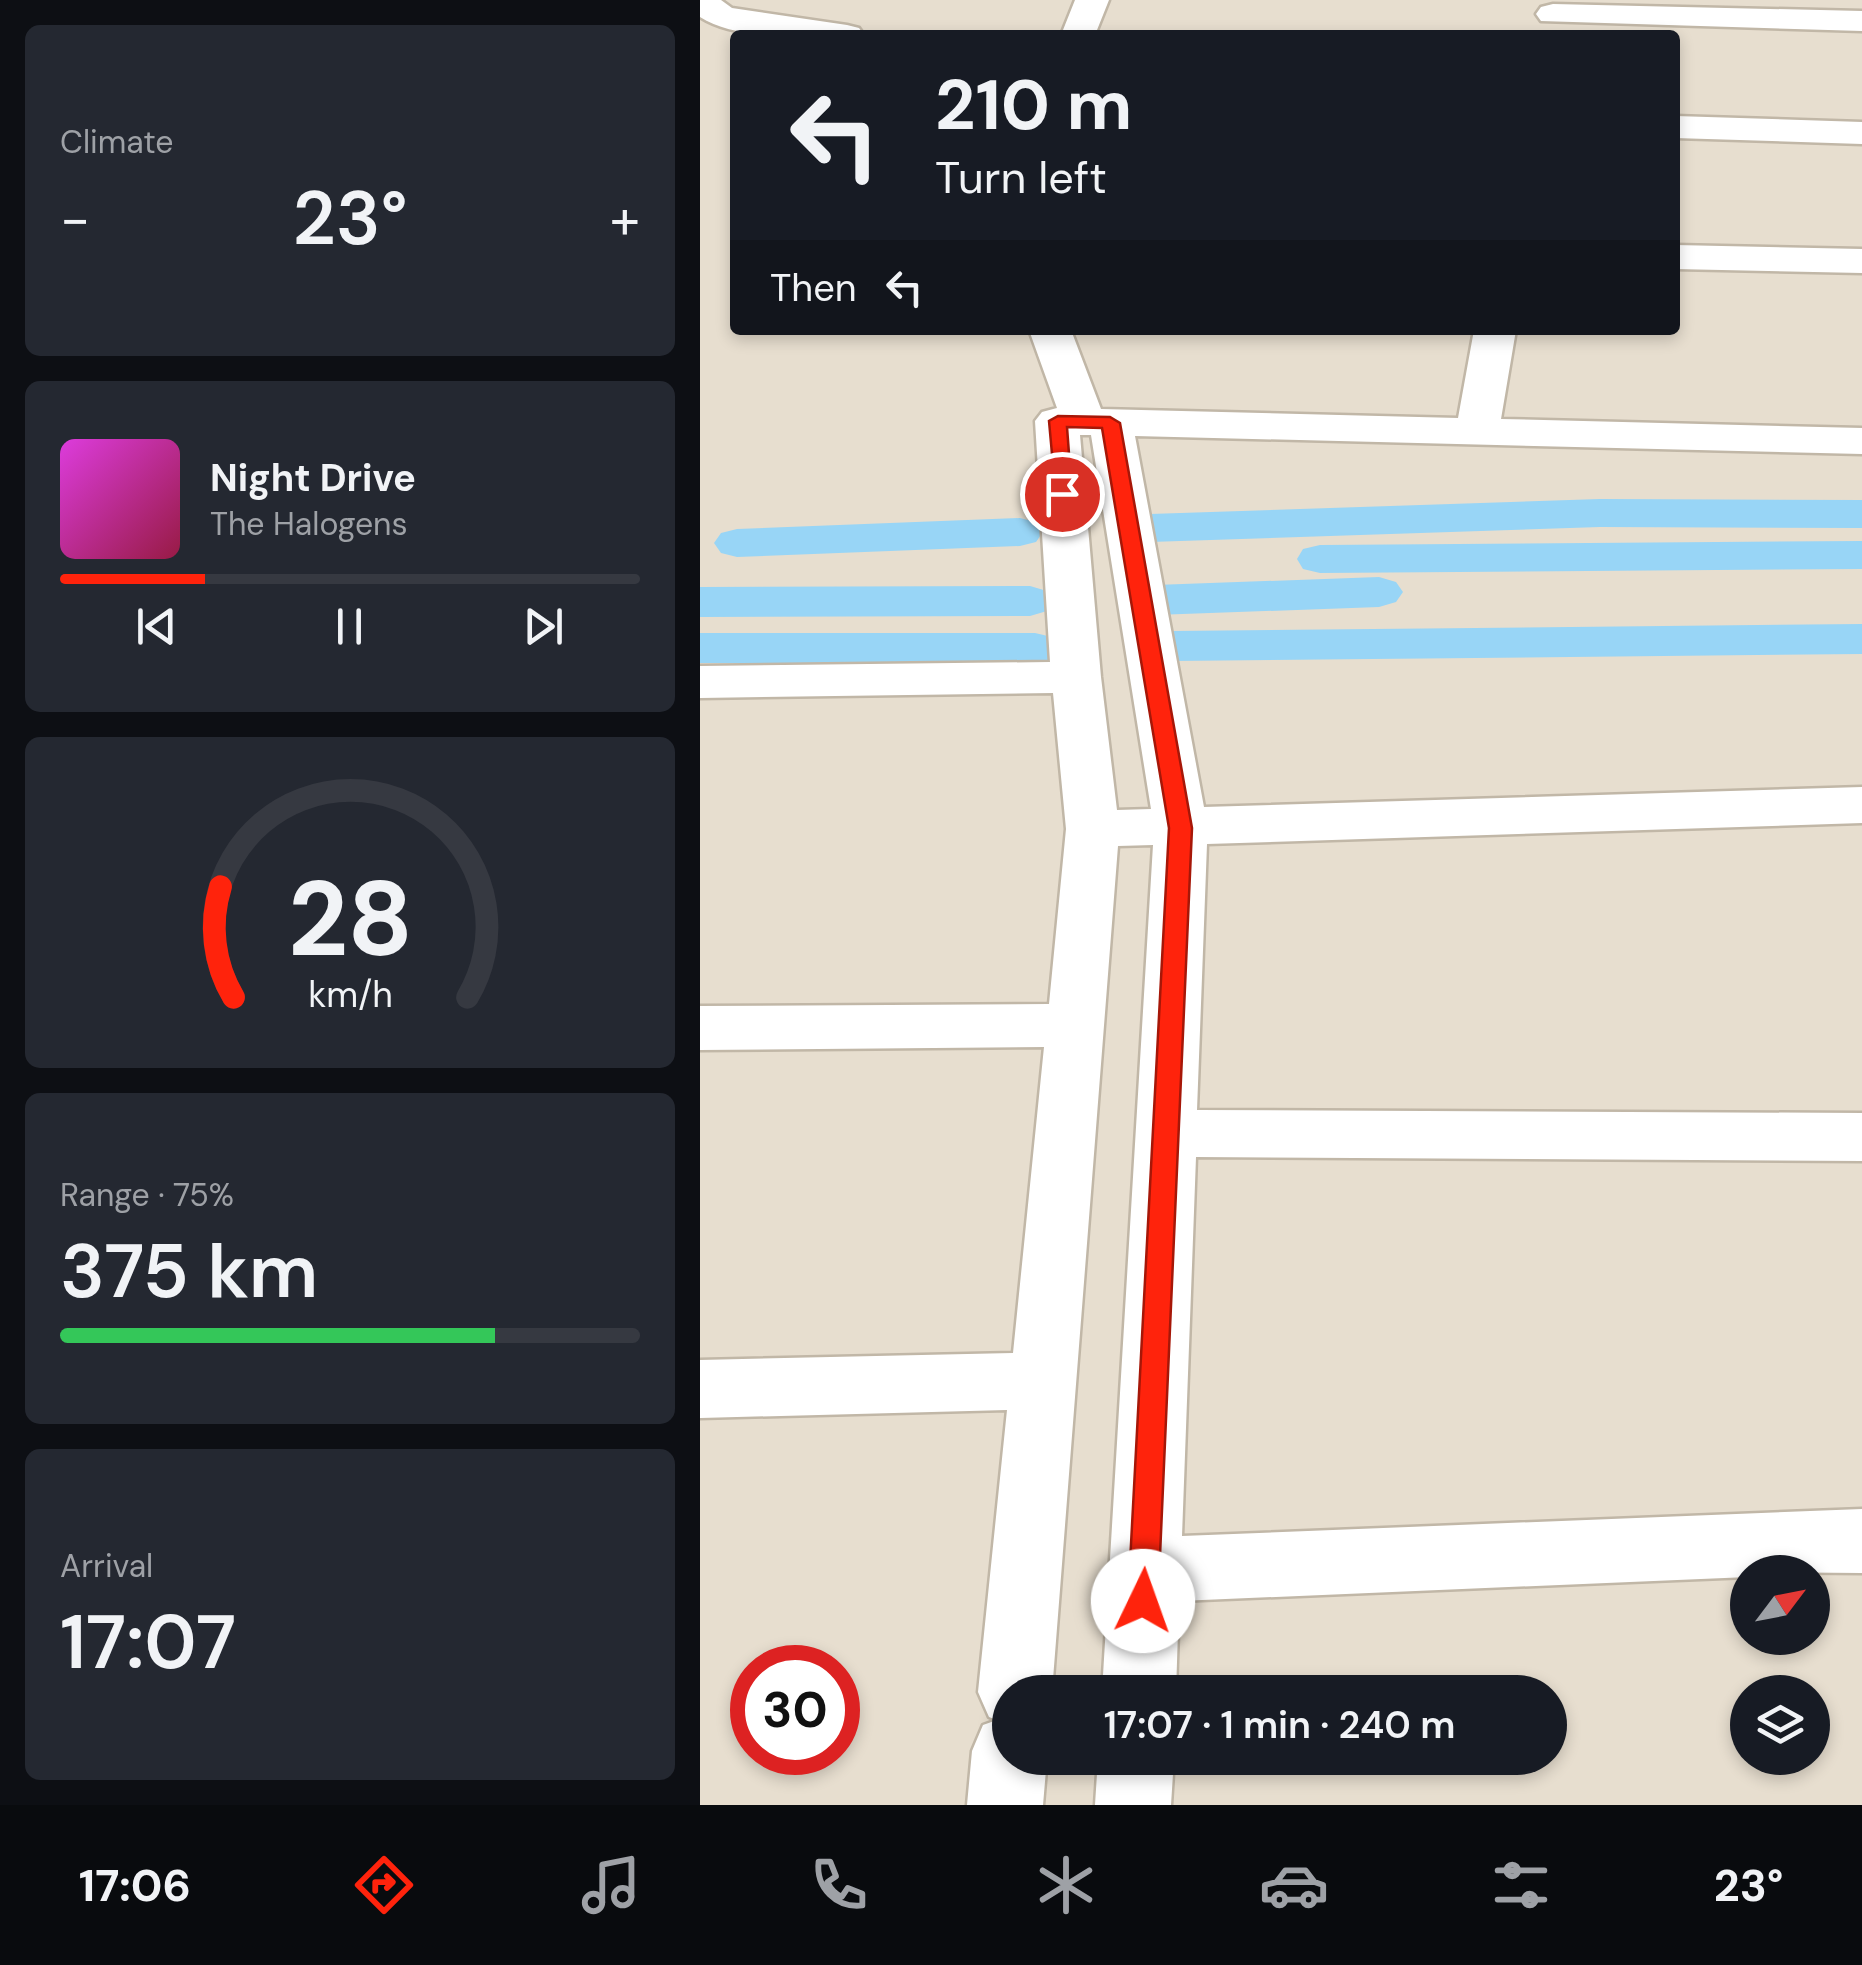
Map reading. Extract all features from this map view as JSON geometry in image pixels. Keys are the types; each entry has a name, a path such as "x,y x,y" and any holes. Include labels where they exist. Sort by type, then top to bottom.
{"street":[{"path":"704,0 704,5 723,17 813,30"},
{"path":"1080,30 1092,0"},
{"path":"1552,16 1862,21"},
{"path":"1680,127 1862,133"},
{"path":"1680,256 1862,261"},
{"path":"1052,335 1084,422 1180,828 1140,1675"},
{"path":"1477,432 1495,335"},
{"path":"1084,422 1862,441"},
{"path":"1017,1675 1093,829 1076,677 1084,422"},
{"path":"700,682 1076,677"},
{"path":"1093,829 1862,806"},
{"path":"700,1028 1075,1025"},
{"path":"1166,1132 1862,1137"},
{"path":"700,1389 1043,1381"},
{"path":"1144,1570 1862,1542"},
{"path":"1005,1805 1008,1775"},
{"path":"1133,1805 1135,1775"}],"shaded area":[{"path":"700,0 1862,0 1862,1805 700,1805"}],"waterway":[{"path":"1150,528 1600,513 1862,514"},
{"path":"737,543 1020,532"},
{"path":"1320,559 1862,555"},
{"path":"1155,600 1379,592"},
{"path":"700,602 1030,601"},
{"path":"1172,646 1862,639"},
{"path":"700,648 1035,648"}],"route":[{"path":"1062,494 1058,421 1110,423 1180,828 1143,1601"}]}
